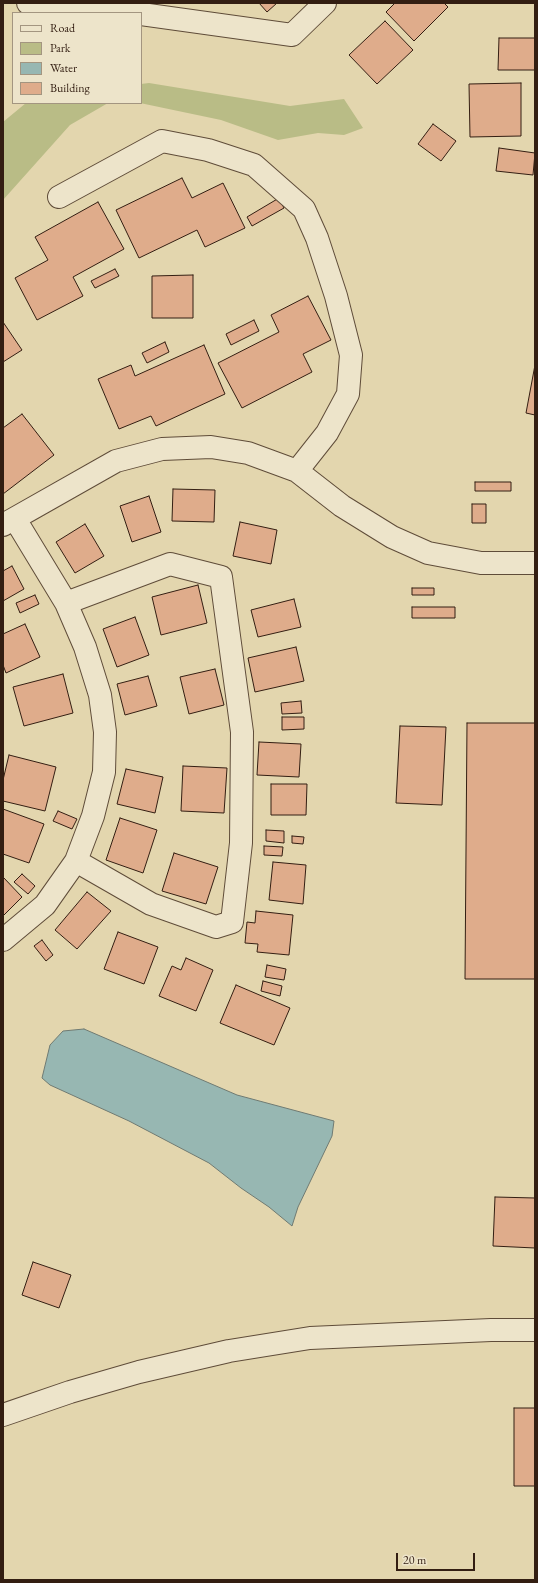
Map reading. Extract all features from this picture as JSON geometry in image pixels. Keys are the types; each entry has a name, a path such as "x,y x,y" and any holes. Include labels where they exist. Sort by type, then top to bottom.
{"street":[{"path":"28,3 83,6 124,12"},
{"path":"142,14 292,35 325,3"},
{"path":"59,197 162,141 208,150 254,166 304,209 317,238 336,296 351,356 348,394 326,433 297,471"},
{"path":"3,940 45,905 76,861 93,816 104,772 105,732 100,695 85,647 66,603 9,522 116,461 162,449 210,447 248,454 297,471 342,506 392,537 428,553 481,562 535,563"},
{"path":"66,603 170,564 221,577 242,732 241,843 232,922 216,927 151,904 76,861"},
{"path":"3,1416 70,1392 139,1372 229,1351 310,1338 491,1330 535,1330"}],"green space":[{"path":"149,83 290,106 344,99 363,128 344,135 318,133 278,140 221,120 142,103 142,84"},
{"path":"25,104 106,104 70,125 3,200 3,122"}],"water":[{"path":"84,1029 237,1095 334,1121 332,1136 298,1207 292,1226 269,1207 241,1188 209,1163 129,1121 50,1085 42,1078 50,1045 63,1031"}],"building":[{"path":"259,3 277,3 267,12"},
{"path":"395,3 444,3 448,7 414,41 386,12"},
{"path":"385,21 413,50 377,84 349,55"},
{"path":"499,38 535,38 535,70 498,70"},
{"path":"521,83 521,136 470,137 469,84"},
{"path":"433,124 456,141 441,161 418,144"},
{"path":"499,148 535,153 533,175 496,171"},
{"path":"182,178 192,198 223,183 245,228 205,247 197,230 139,258 116,210"},
{"path":"279,198 284,208 252,226 247,217"},
{"path":"98,202 124,249 73,277 83,296 37,320 15,278 48,260 35,237"},
{"path":"115,269 119,276 95,288 91,281"},
{"path":"193,275 193,318 152,318 152,276"},
{"path":"308,296 331,340 303,354 312,372 242,408 218,363 279,332 271,315"},
{"path":"254,320 259,331 231,345 226,334"},
{"path":"3,322 22,350 3,362"},
{"path":"165,342 169,352 147,363 142,353"},
{"path":"204,345 225,394 156,426 151,416 119,429 98,379 131,365 135,376"},
{"path":"535,365 535,415 526,413"},
{"path":"22,414 54,455 3,494 3,428"},
{"path":"475,482 511,482 511,491 475,491"},
{"path":"173,489 215,490 214,522 172,521"},
{"path":"149,496 161,532 132,542 120,506"},
{"path":"472,504 486,504 486,523 472,523"},
{"path":"240,522 277,530 271,564 233,556"},
{"path":"85,524 104,556 75,573 56,542"},
{"path":"12,566 24,589 3,601 3,571"},
{"path":"198,585 207,623 161,635 152,597"},
{"path":"412,588 434,588 434,595 412,595"},
{"path":"35,595 39,604 20,613 16,603"},
{"path":"294,599 301,627 258,637 251,610"},
{"path":"412,607 455,607 455,618 412,618"},
{"path":"135,617 149,655 117,667 103,629"},
{"path":"25,624 40,657 6,673 3,665 3,634"},
{"path":"296,647 304,681 255,692 248,658"},
{"path":"215,669 224,705 189,714 180,677"},
{"path":"63,674 73,713 24,726 13,687"},
{"path":"148,676 157,706 125,715 117,684"},
{"path":"301,701 302,713 282,714 281,703"},
{"path":"282,717 304,717 304,729 282,730"},
{"path":"467,723 535,723 535,979 465,979"},
{"path":"400,726 446,727 442,805 396,803"},
{"path":"259,742 301,744 299,777 257,775"},
{"path":"9,755 56,767 45,811 3,801 3,780"},
{"path":"183,766 227,768 224,813 181,811"},
{"path":"126,769 163,777 155,813 117,804"},
{"path":"271,784 307,784 306,815 271,815"},
{"path":"3,809 44,824 29,863 3,854"},
{"path":"58,811 77,819 72,829 53,821"},
{"path":"120,818 157,830 143,873 106,860"},
{"path":"266,830 284,831 284,843 266,841"},
{"path":"292,836 304,837 303,844 292,843"},
{"path":"264,846 283,847 282,856 264,855"},
{"path":"174,853 218,867 206,904 162,891"},
{"path":"273,862 306,865 303,904 269,900"},
{"path":"22,874 35,886 28,894 14,882"},
{"path":"3,877 22,897 3,916"},
{"path":"87,892 111,911 77,949 55,930"},
{"path":"256,911 293,915 289,955 257,952 258,944 245,943 247,922 255,923"},
{"path":"118,932 158,947 144,984 104,969"},
{"path":"42,940 53,955 46,961 34,946"},
{"path":"186,958 213,970 196,1011 159,996 172,966 181,970"},
{"path":"267,965 286,969 284,980 265,977"},
{"path":"263,981 282,986 280,996 261,991"},
{"path":"236,985 290,1008 274,1045 220,1023"},
{"path":"495,1197 535,1198 535,1248 493,1246"},
{"path":"33,1262 71,1275 59,1308 22,1295"},
{"path":"514,1408 535,1408 535,1486 514,1486"}]}
